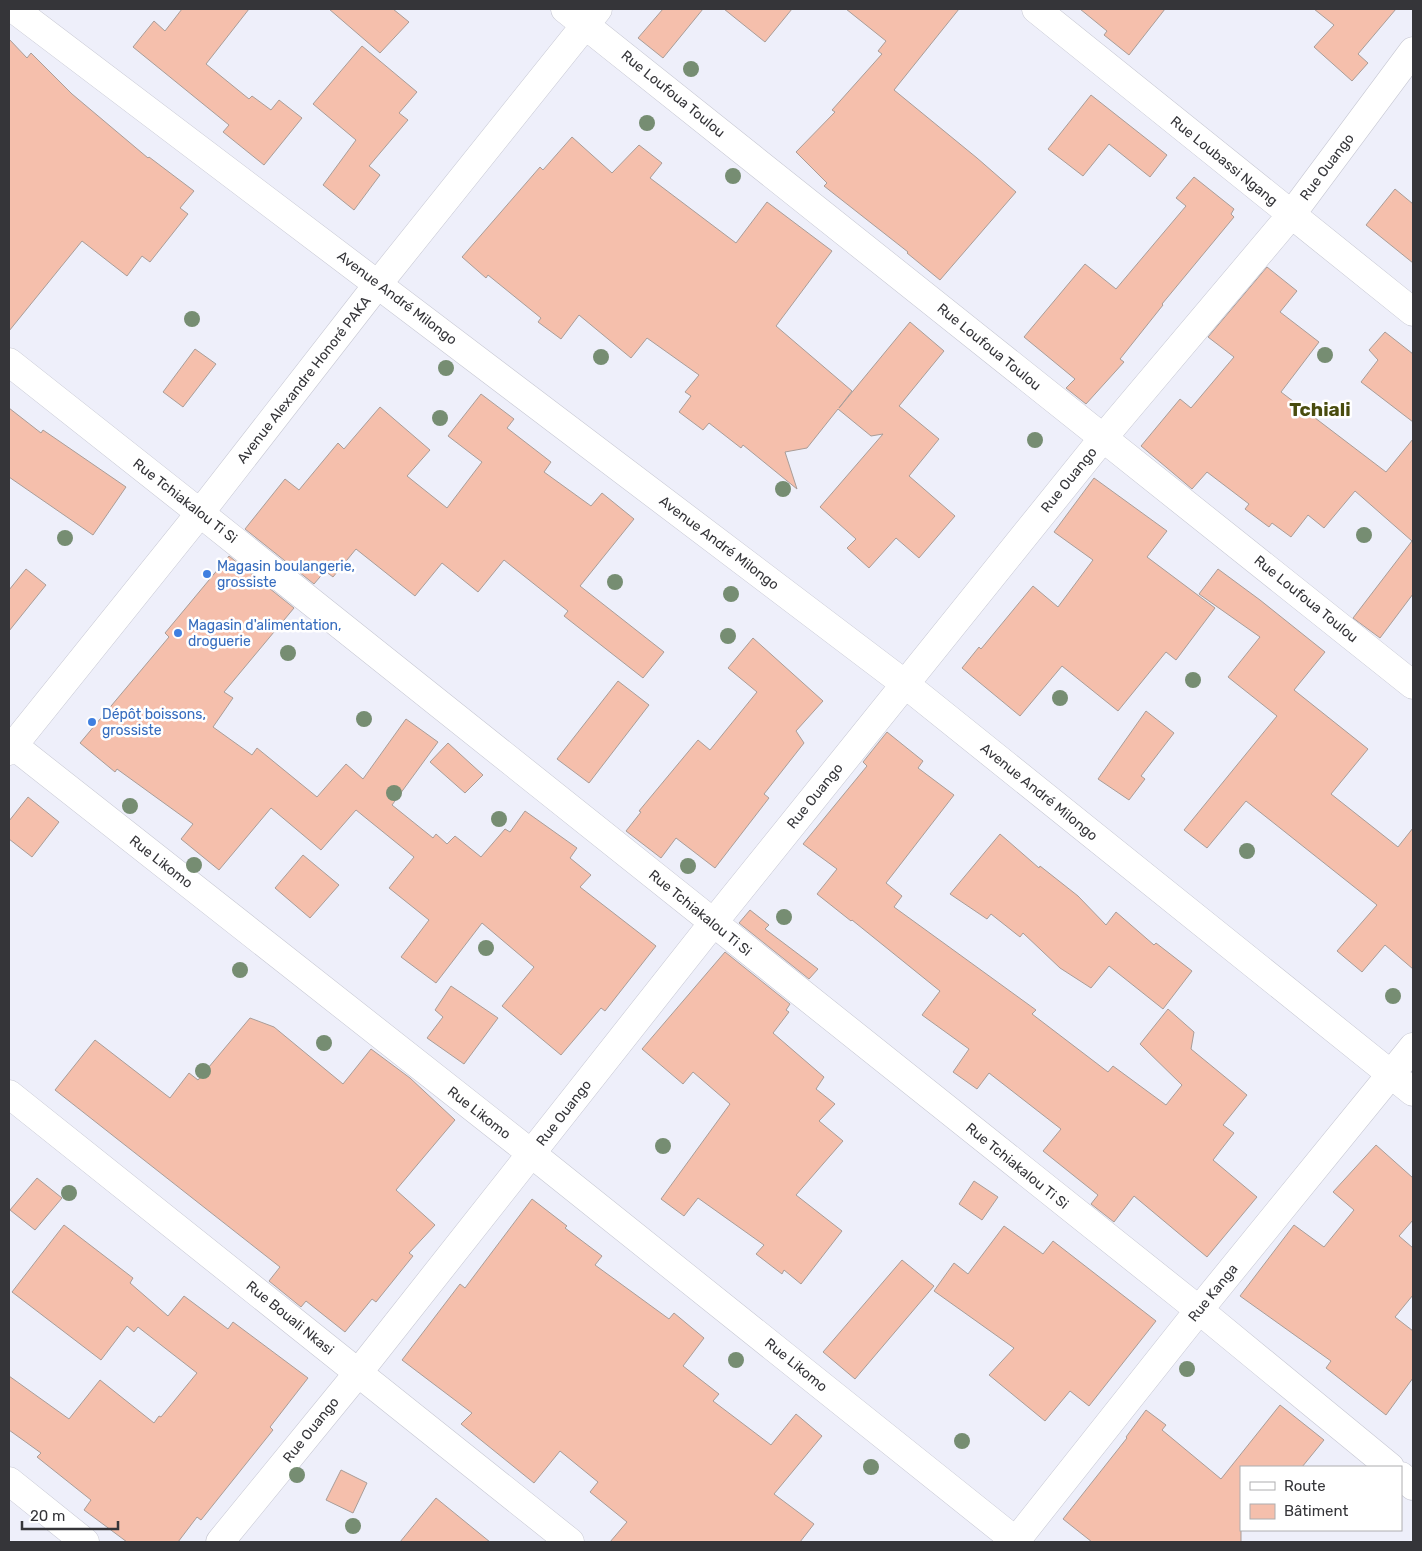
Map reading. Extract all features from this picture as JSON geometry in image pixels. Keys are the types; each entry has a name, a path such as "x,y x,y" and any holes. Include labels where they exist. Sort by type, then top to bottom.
{"street":[{"name":"Avenue André Milongo","path":"14,9 905,684 1413,1092"},
{"name":"Rue Loubassi Ngang","path":"1036,9 1413,312"},
{"name":"Avenue Alexandre Honoré PAKA","path":"10,746 200,513 378,284 583,14"},
{"name":"Rue Loufoua Toulou","path":"583,14 1103,438 1413,685"},
{"name":"Rue Ouango","path":"220,1542 358,1373 713,924 1103,438 1291,215 1413,51"},
{"name":"Rue Tchiakalou Ti Si","path":"9,362 1199,1310 1389,1466"},
{"name":"Rue Likomo","path":"10,746 532,1154 1016,1542"},
{"name":"Rue Kanga","path":"1016,1542 1199,1310 1413,1047"},
{"name":"Rue Bouali Nkasi","path":"9,1094 570,1542"},
{"path":"1402,1477 1413,1486"},
{"path":"9,1481 85,1542"}],"building":[{"path":"182,9 249,9 206,64 249,99 252,96 271,110 279,100 302,118 264,165 223,132 229,125 133,47 154,21 165,31"},
{"path":"329,9 393,9 409,22 380,53"},
{"path":"663,9 703,9 663,58 638,38"},
{"path":"724,9 792,9 765,42"},
{"path":"846,9 959,9 894,90 1016,192 940,280 908,252 824,186 827,183 796,152 835,112 832,110 882,54 878,51 886,41"},
{"path":"1080,9 1165,9 1129,55 1104,35 1107,31"},
{"path":"1314,9 1396,9 1358,54 1368,63 1352,81 1314,47 1334,25"},
{"path":"9,39 27,58 31,53 72,94 148,158 194,191 180,208 188,214 150,262 142,256 127,276 82,241 9,331"},
{"path":"362,46 417,92 399,113 408,120 369,166 380,175 354,210 323,185 356,140 313,104"},
{"path":"1091,95 1167,155 1150,177 1109,144 1083,176 1048,149"},
{"path":"572,137 612,173 639,145 662,163 650,178 736,243 767,202 832,251 776,326 852,391 839,408 910,322 944,351 899,406 939,439 909,476 955,516 919,558 896,538 869,568 847,548 856,539 820,507 883,434 871,436 838,409 807,448 785,452 797,489 743,445 741,448 709,423 703,430 679,412 691,396 685,392 699,375 647,338 631,358 579,315 561,339 538,322 541,318 488,275 486,278 462,257 540,167 543,170"},
{"path":"1194,177 1234,209 1231,214 1234,217 1162,304 1120,359 1124,362 1086,404 1066,388 1075,379 1024,337 1085,264 1116,289 1186,206 1176,198"},
{"path":"1395,189 1413,204 1413,263 1366,225"},
{"path":"1267,267 1297,291 1280,312 1319,342 1281,392 1386,472 1413,439 1413,594 1380,638 1353,618 1412,541 1355,491 1324,528 1308,515 1291,537 1272,523 1269,527 1245,509 1249,504 1207,472 1192,489 1141,446 1180,399 1191,408 1234,357 1208,337"},
{"path":"1385,332 1413,354 1413,422 1361,382 1378,360 1369,350"},
{"path":"195,349 216,364 183,407 163,392"},
{"path":"481,394 514,419 507,428 551,462 544,472 591,506 602,493 634,519 580,586 664,652 643,678 564,616 568,611 504,560 478,592 442,563 415,596 356,549 333,577 325,571 314,584 245,529 285,479 299,490 338,443 344,449 380,407 430,450 407,476 447,508 482,462 448,436"},
{"path":"9,408 41,433 43,430 126,487 93,535 9,477"},
{"path":"1094,478 1167,531 1147,557 1215,608 1176,660 1166,652 1118,711 1062,666 1020,716 962,668 979,647 981,649 1033,586 1058,607 1093,560 1054,532"},
{"path":"229,556 294,608 224,692 233,698 213,727 252,755 257,748 317,797 346,764 363,779 406,719 438,742 392,805 433,838 436,834 447,844 455,836 481,857 505,829 510,832 525,811 577,848 570,858 591,875 580,887 656,946 605,1011 601,1008 561,1055 502,1006 534,967 482,923 436,983 401,957 429,920 389,888 414,857 356,810 321,850 271,808 219,870 181,839 193,824 117,769 115,772 80,743 169,637 165,633"},
{"path":"26,569 46,585 9,631 9,590"},
{"path":"1218,569 1325,652 1294,690 1368,749 1331,794 1398,847 1413,828 1413,969 1385,945 1362,972 1337,951 1377,905 1246,801 1207,848 1184,830 1277,716 1228,677 1260,637 1199,594"},
{"path":"753,638 823,701 796,731 804,743 764,794 769,798 715,868 676,838 661,858 626,831 641,812 639,811 698,740 710,750 757,692 728,668"},
{"path":"618,681 649,705 589,783 557,759"},
{"path":"1146,711 1174,733 1141,776 1145,779 1129,800 1098,779"},
{"path":"887,732 923,761 918,768 954,795 886,883 902,896 894,907 1036,1010 1032,1014 1108,1072 1113,1066 1166,1105 1182,1085 1140,1044 1168,1009 1194,1032 1191,1049 1247,1095 1223,1125 1234,1133 1213,1160 1257,1197 1207,1257 1134,1196 1114,1222 1091,1204 1098,1195 1043,1151 1061,1129 989,1073 977,1089 953,1072 969,1049 922,1015 940,991 817,894 837,869 803,844 867,766 863,762"},
{"path":"448,743 483,775 465,793 430,762"},
{"path":"28,797 59,822 32,857 9,839 9,821"},
{"path":"1000,834 1039,868 1040,866 1078,896 1106,925 1116,912 1154,945 1156,943 1192,971 1163,1009 1109,966 1091,988 1060,968 1023,933 1020,937 991,914 987,919 950,894"},
{"path":"303,855 339,885 310,918 275,888"},
{"path":"750,910 769,925 765,929 818,969 809,979 739,923"},
{"path":"725,952 790,1004 786,1010 789,1012 773,1033 824,1077 816,1089 835,1104 819,1121 843,1141 796,1195 842,1231 801,1284 784,1270 782,1274 756,1254 764,1245 698,1198 684,1216 661,1199 730,1104 693,1072 683,1084 642,1049"},
{"path":"451,986 498,1018 464,1064 427,1038 443,1017 435,1010"},
{"path":"250,1018 274,1027 343,1084 371,1049 410,1078 455,1120 396,1190 435,1225 409,1253 413,1256 376,1302 372,1299 345,1332 306,1301 301,1307 269,1281 280,1267 55,1090 95,1040 170,1098 189,1073 198,1080"},
{"path":"1376,1145 1413,1178 1413,1220 1399,1236 1413,1248 1413,1295 1395,1317 1413,1331 1413,1378 1386,1415 1326,1368 1331,1361 1240,1296 1294,1225 1324,1247 1354,1210 1333,1192"},
{"path":"37,1178 62,1198 35,1230 10,1210"},
{"path":"974,1181 998,1197 982,1220 959,1204"},
{"path":"532,1199 567,1226 565,1228 602,1256 595,1265 669,1319 674,1313 704,1338 683,1366 719,1394 713,1401 771,1445 796,1414 822,1436 774,1494 814,1524 800,1542 610,1542 627,1522 590,1492 598,1482 560,1451 534,1483 461,1424 472,1413 402,1360 460,1284 465,1288"},
{"path":"64,1225 133,1278 130,1283 168,1316 184,1296 228,1329 233,1322 308,1378 270,1427 273,1430 201,1520 197,1517 178,1542 127,1542 84,1510 91,1500 37,1457 41,1453 9,1430 9,1376 69,1419 100,1380 154,1423 197,1373 138,1327 134,1332 127,1326 101,1360 12,1292"},
{"path":"1004,1226 1043,1254 1053,1241 1156,1321 1089,1406 1070,1391 1045,1421 989,1375 1014,1348 934,1291 954,1263 968,1274"},
{"path":"902,1260 934,1286 855,1379 823,1352"},
{"path":"1280,1405 1324,1440 1303,1466 1240,1466 1241,1542 1092,1542 1063,1519 1127,1438 1146,1410 1166,1425 1162,1430 1221,1479"},
{"path":"341,1470 367,1483 353,1513 326,1500"},
{"path":"436,1498 490,1542 400,1542"}],"place":[{"name":"Magasin boulangerie, grossiste","path":"207,574"},
{"name":"Magasin d'alimentation, droguerie","path":"178,633"},
{"name":"Dépôt boissons, grossiste","path":"92,722"}],"district":[{"name":"Tchiali","path":"1320,409"}]}
